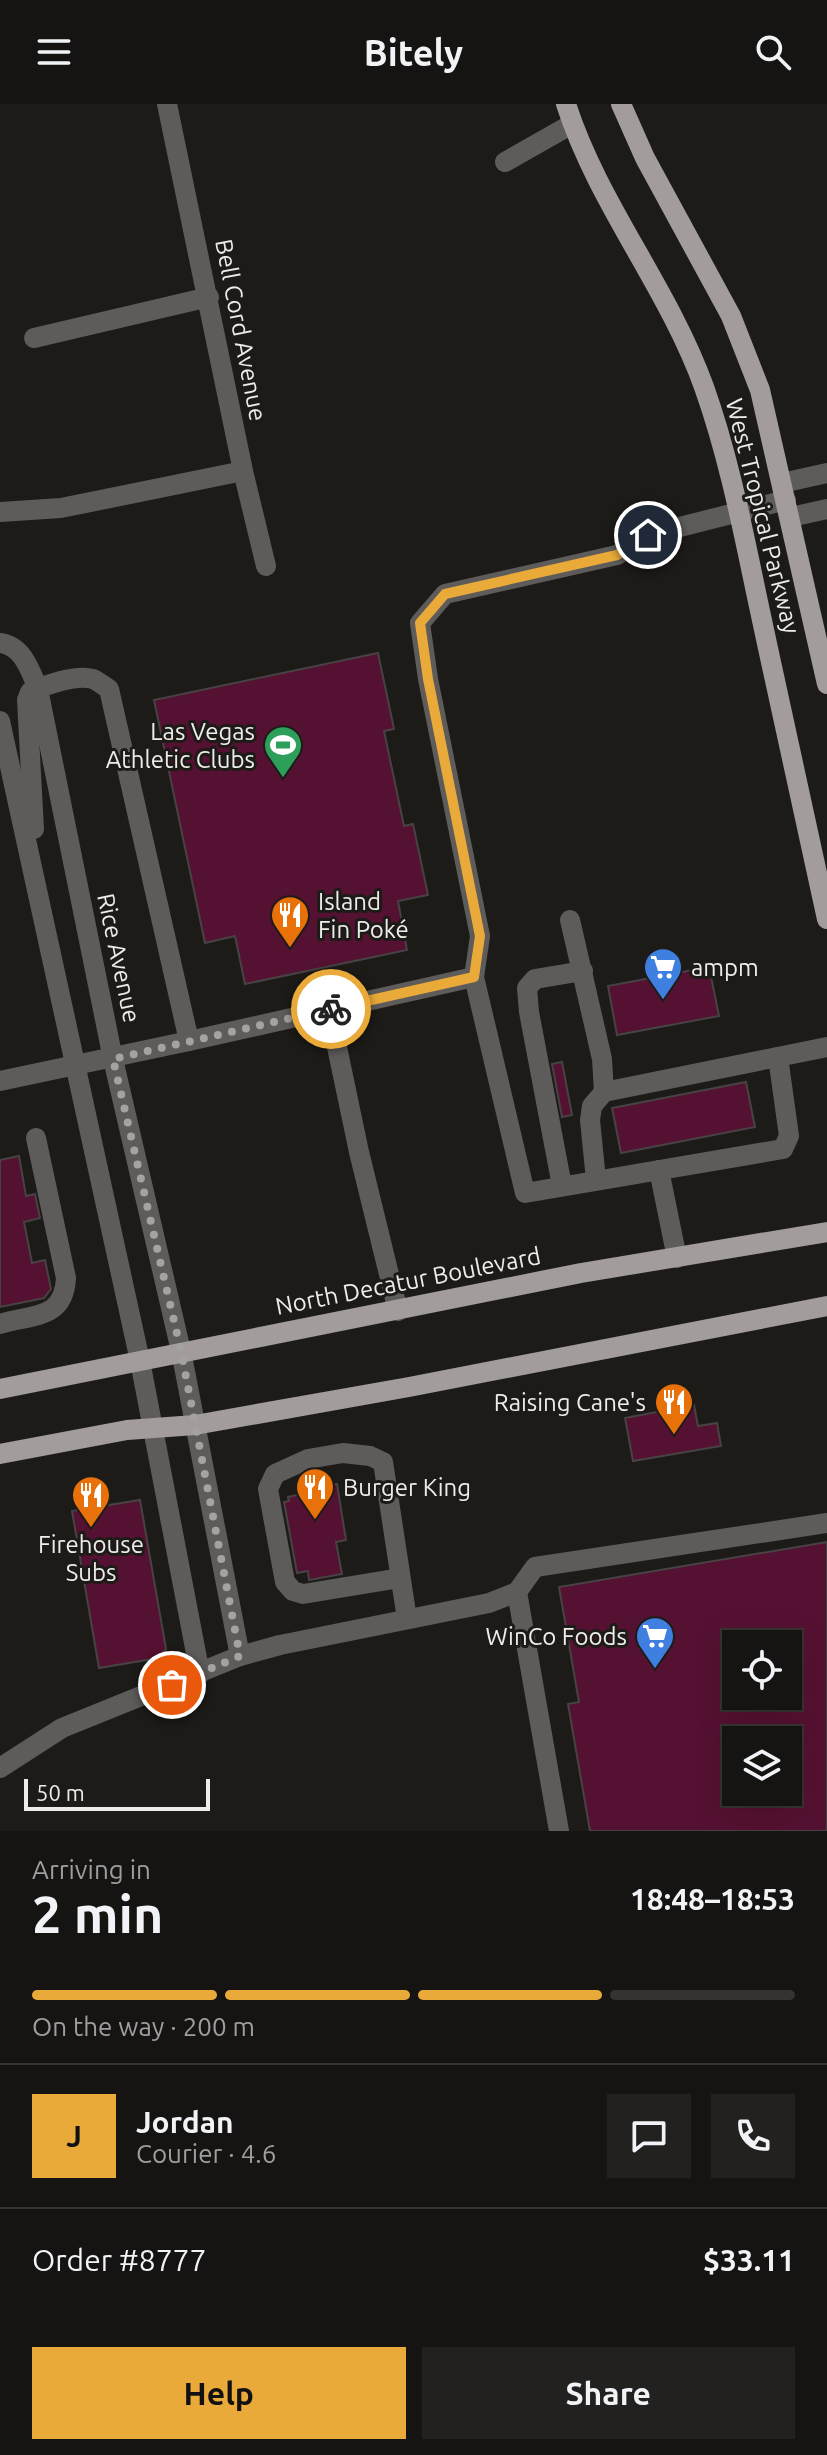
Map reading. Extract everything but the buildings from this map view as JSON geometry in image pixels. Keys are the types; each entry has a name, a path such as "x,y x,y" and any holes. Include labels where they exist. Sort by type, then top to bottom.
{"main road":[{"name":"West Tropical Parkway","path":"566,104 600,185 681,330 708,401 729,467 827,919"},
{"name":"West Tropical Parkway","path":"621,104 645,158 731,316 760,390 827,684"},
{"name":"North Decatur Boulevard","path":"0,1389 581,1273 827,1232"},
{"path":"0,1454 127,1430 195,1425 502,1370 827,1306"}],"street":[{"name":"Bell Cord Avenue","path":"167,104 243,471 266,566"},
{"path":"505,162 572,124"},
{"path":"34,338 209,297"},
{"path":"0,512 61,508 243,471"},
{"path":"778,1057 789,1136 783,1149 525,1193 474,977 480,936 428,679 420,623 445,594 617,555 648,535 786,500 827,473"},
{"path":"786,500 827,509"},
{"name":"Rice Avenue","path":"0,643 8,644 22,655 38,689 113,1059 181,1351 240,1656"},
{"path":"36,881 27,700 30,692 38,689 92,678 109,689 189,1041"},
{"path":"0,721 140,1361 200,1674"},
{"path":"570,920 602,1059 604,1092"},
{"path":"562,1186 527,988 535,979 583,971"},
{"path":"0,1081 113,1059 474,977"},
{"path":"329,1009 359,1152 398,1311"},
{"path":"596,1180 590,1120 592,1106 604,1092 827,1047"},
{"path":"0,1324 48,1312 60,1303 66,1292 66,1278 36,1138"},
{"path":"659,1170 677,1258"},
{"path":"400,1578 303,1594 293,1591 285,1582 268,1489 275,1474 308,1459 343,1453 370,1456 383,1462 407,1619"},
{"path":"0,1768 62,1728 240,1656 280,1645 489,1603 517,1592 535,1567 827,1523"},
{"path":"517,1592 559,1831"}],"way so far":[{"path":"172,1685 240,1656 181,1351 113,1059 331,1009"}],"place":[{"name":"Las Vegas Athletic Clubs","path":"283,779"},
{"name":"Island Fin Poké","path":"290,949"},
{"name":"ampm","path":"663,1001"},
{"name":"Raising Cane's","path":"674,1436"},
{"name":"Burger King","path":"315,1521"},
{"name":"Firehouse Subs","path":"91,1529"},
{"name":"WinCo Foods","path":"655,1670"}],"route":[{"path":"331,1009 474,977 480,936 428,679 420,623 445,594 617,555 648,535"}]}
